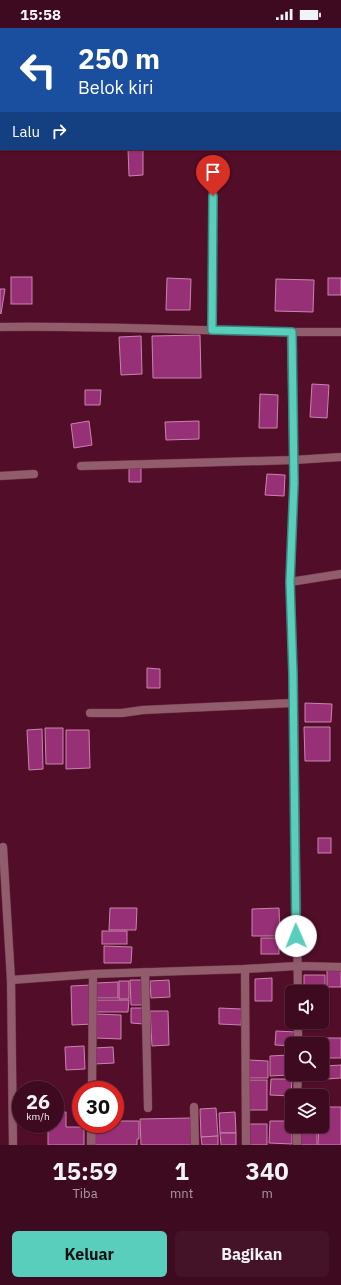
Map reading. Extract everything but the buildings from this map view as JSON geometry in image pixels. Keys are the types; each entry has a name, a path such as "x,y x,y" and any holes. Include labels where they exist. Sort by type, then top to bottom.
{"street":[{"path":"212,330 213,166"},
{"path":"0,327 52,326 341,332"},
{"path":"292,332 294,483 290,582 293,674 292,703 298,985"},
{"path":"81,466 294,460 341,457"},
{"path":"0,476 34,474"},
{"path":"290,582 341,574"},
{"path":"90,713 122,713 143,710 292,703"},
{"path":"3,847 11,980 13,1145"},
{"path":"11,980 93,974 297,966 341,967"},
{"path":"245,969 246,1145"},
{"path":"145,972 148,1108"},
{"path":"92,1081 93,974"},
{"path":"194,1107 195,1145"},
{"path":"91,1133 91,1145"},
{"path":"297,1133 297,1145"}],"route":[{"path":"213,196 212,330 292,332 294,483 290,582 293,674 292,703 296,936"}]}
